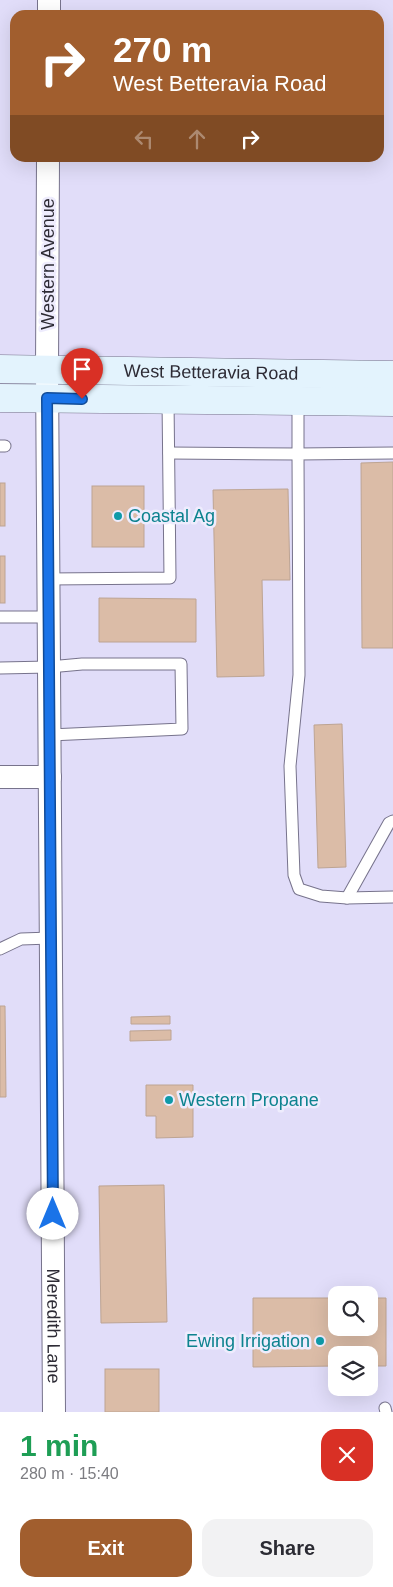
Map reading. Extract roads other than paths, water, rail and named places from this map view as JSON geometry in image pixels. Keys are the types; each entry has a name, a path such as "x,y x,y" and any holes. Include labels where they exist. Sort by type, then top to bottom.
{"main road":[{"name":"West Betteravia Road","path":"0,369 393,374"},
{"name":"West Betteravia Road","path":"0,398 393,402"}],"street":[{"name":"Western Avenue","path":"47,370 48,162"},
{"name":"Meredith Lane","path":"47,370 54,1412"},
{"path":"0,777 50,777"}],"lane":[{"path":"48,578 170,578 168,400"},
{"path":"298,401 299,675 290,766 294,875 299,889 321,896 347,898 393,897"},
{"path":"169,453 393,453"},
{"path":"0,617 49,617"},
{"path":"0,668 82,664 181,664 182,729 50,736"},
{"path":"347,898 389,823 393,821"},
{"path":"0,949 21,939 51,938"}],"place":[{"name":"Coastal Ag","path":"118,516"},
{"name":"Western Propane","path":"169,1100"},
{"name":"Ewing Irrigation","path":"320,1341"}]}
